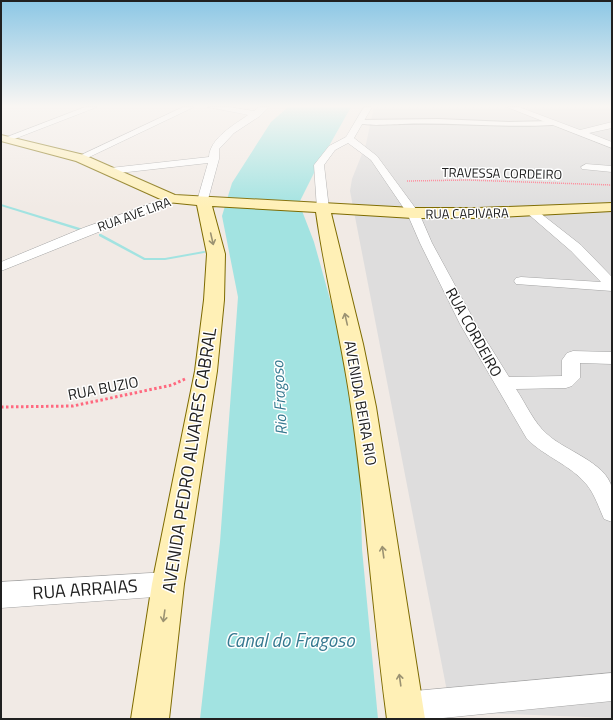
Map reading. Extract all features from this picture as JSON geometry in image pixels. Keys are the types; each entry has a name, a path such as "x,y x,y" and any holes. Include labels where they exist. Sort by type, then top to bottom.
{"main road":[{"path":"14,141 80,158 172,199"},
{"name":"RUA AVE LIRA","path":"172,199 315,208"},
{"name":"AVENIDA PEDRO ALVARES CABRAL","path":"150,719 168,584 206,371 214,300 216,254 208,201"},
{"name":"RUA CAPIVARA","path":"315,208 413,213 531,211 612,207"},
{"name":"AVENIDA BEIRA RIO","path":"315,208 326,233 356,361 405,713"}],"street":[{"path":"80,158 118,141"},
{"path":"208,201 214,159 214,148 221,141"},
{"name":"AVENIDA BEIRA RIO","path":"315,208 319,166 332,148 346,141"},
{"name":"RUA CORDEIRO","path":"351,141 374,158 413,213 426,243 450,289 503,383 534,434 549,449 583,467 593,476 612,512"},
{"path":"599,141 612,145"},
{"path":"110,171 214,159"},
{"path":"586,167 612,170"},
{"name":"RUA AVE LIRA","path":"5,262 172,199"},
{"path":"531,211 576,248 612,286"},
{"path":"521,281 612,286"},
{"path":"503,383 566,382 571,378 571,360 573,357 612,358"},
{"name":"RUA ARRAIAS","path":"1,596 168,584"},
{"path":"405,713 612,687"}],"path":[{"name":"TRAVESSA CORDEIRO","path":"392,182 467,180 612,185"},
{"name":"RUA BUZIO","path":"1,407 73,406 172,385 206,371"}],"shaded area":[{"path":"367,141 612,141 612,718 451,712 350,191 352,179"}],"water":[{"name":"Canal do Fragoso","path":"259,141 332,141 299,203 314,242 358,399 362,549 378,719 200,719 220,542 238,297 222,216 232,183"}],"waterway":[{"path":"1,205 79,229"},
{"path":"100,235 144,259 165,259 204,252"}],"water label":[{"name":"Rio Fragoso","path":"279,398"}]}
